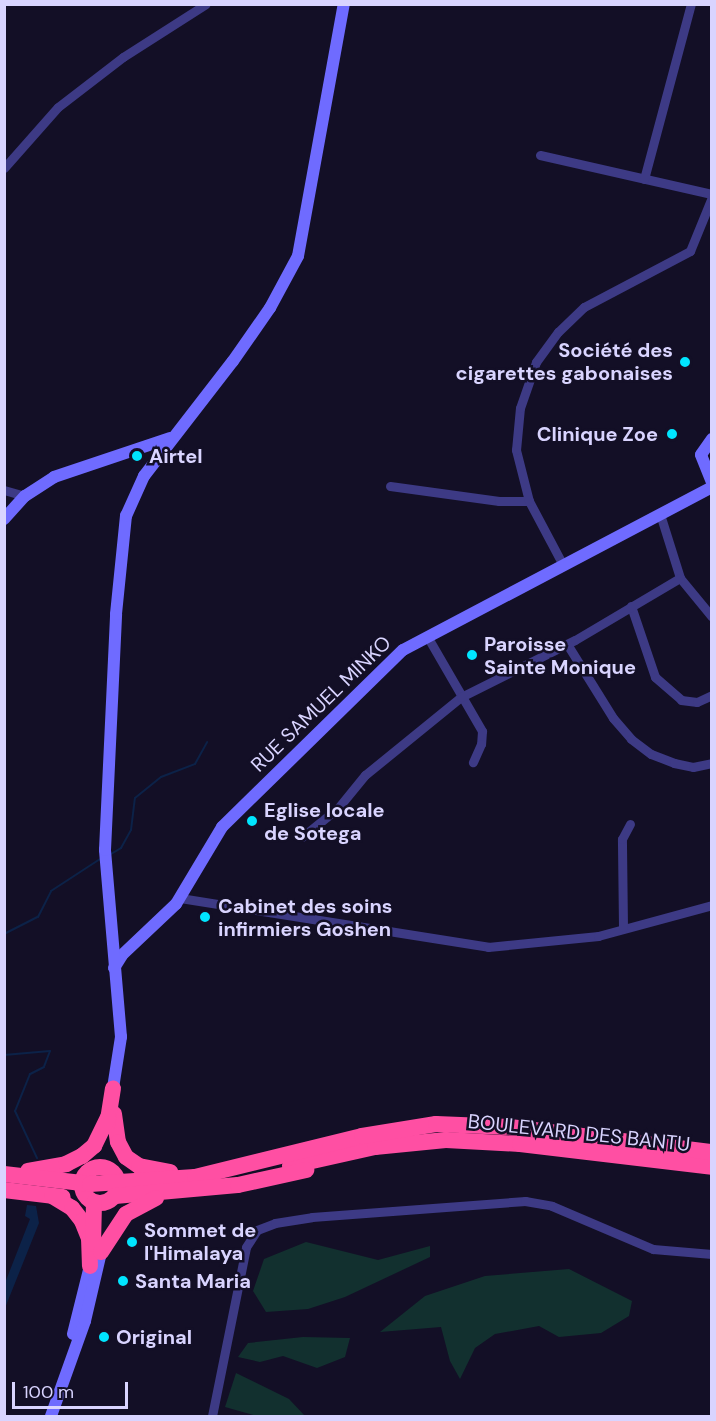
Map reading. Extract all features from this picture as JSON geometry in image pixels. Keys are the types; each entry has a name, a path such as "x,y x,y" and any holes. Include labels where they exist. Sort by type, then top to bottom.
{"highway":[{"path":"90,1266 101,1200 119,1184 113,1172 111,1116 113,1088"},
{"path":"28,1171 66,1164 82,1156 94,1146 111,1116"},
{"path":"111,1116 118,1142 126,1157 139,1166 170,1172"},
{"path":"101,1200 81,1187 111,1116"},
{"name":"BOULEVARD DES BANTU","path":"195,1184 436,1132 510,1127 711,1152"},
{"path":"4,1165 28,1171 170,1172 313,1140 436,1132"},
{"name":"BOULEVARD DES BANTU","path":"436,1132 711,1167"},
{"path":"4,1174 90,1184 195,1184"},
{"path":"4,1183 90,1192 195,1184"},
{"path":"4,1190 101,1200 195,1184"},
{"path":"101,1252 119,1221 137,1205 195,1184"},
{"path":"52,1196 72,1208 82,1221 89,1238 90,1266"},
{"path":"101,1200 101,1252"}],"street":[{"path":"4,168 58,107 123,57 206,4"},
{"path":"113,1088 121,1037 105,856 123,535 133,496 151,466 247,342 298,256 344,4"},
{"path":"644,179 691,4"},
{"path":"540,155 711,196 690,251 584,307 558,332 536,362 520,408 516,450 529,501 563,565"},
{"path":"4,519 25,496 62,473 141,448 173,435"},
{"path":"711,439 701,455 711,482"},
{"path":"141,448 152,452 151,466"},
{"path":"394,486 499,501 529,501"},
{"name":"RUE SAMUEL MINKO","path":"114,968 180,898 222,827 378,673 427,636 711,486"},
{"path":"4,490 25,496"},
{"path":"660,514 680,578 711,617"},
{"path":"302,837 338,808 365,776 461,697 567,644 680,578"},
{"path":"631,606 655,677 681,700 697,702 711,695"},
{"path":"427,636 482,731 481,744 473,762"},
{"path":"567,644 613,718 631,739 651,754 674,763 693,766 711,763"},
{"path":"623,927 622,839 630,824"},
{"path":"180,898 488,947 598,936 623,927 711,905"},
{"path":"110,933 119,945 137,942"},
{"path":"212,1416 246,1247 257,1230 275,1223 312,1217 525,1200 552,1206 653,1249 711,1254"},
{"path":"51,1416 86,1321 101,1252"},
{"path":"44,1416 72,1338 90,1266"}],"green space":[{"path":"306,1242 378,1260 430,1246 430,1257 345,1297 308,1309 266,1312 253,1291 264,1259"},
{"path":"569,1269 632,1301 629,1316 601,1333 559,1337 539,1326 495,1334 475,1348 460,1379 450,1361 441,1327 380,1332 425,1296 485,1276"},
{"path":"303,1337 350,1338 345,1357 317,1368 283,1356 260,1362 238,1357 248,1343"},
{"path":"236,1373 289,1399 305,1416 257,1416 225,1407"}],"water":[{"path":"27,1205 36,1206 39,1223 5,1308 5,1283 30,1219 25,1216"}],"waterway":[{"path":"111,854 121,848 131,830 135,798 161,777 195,764 207,742"},
{"path":"4,934 38,917 51,891 100,859"},
{"path":"4,1055 50,1051 44,1067 30,1074 15,1111 37,1158"}],"place":[{"name":"Société des cigarettes gabonaises","path":"685,362"},
{"name":"Clinique Zoe","path":"672,434"},
{"name":"Airtel","path":"137,456"},
{"name":"Paroisse Sainte Monique","path":"472,655"},
{"name":"Eglise locale de Sotega","path":"252,821"},
{"name":"Cabinet des soins infirmiers Goshen","path":"205,917"},
{"name":"Sommet de l'Himalaya","path":"132,1242"},
{"name":"Santa Maria","path":"123,1281"},
{"name":"Original","path":"104,1337"}]}
